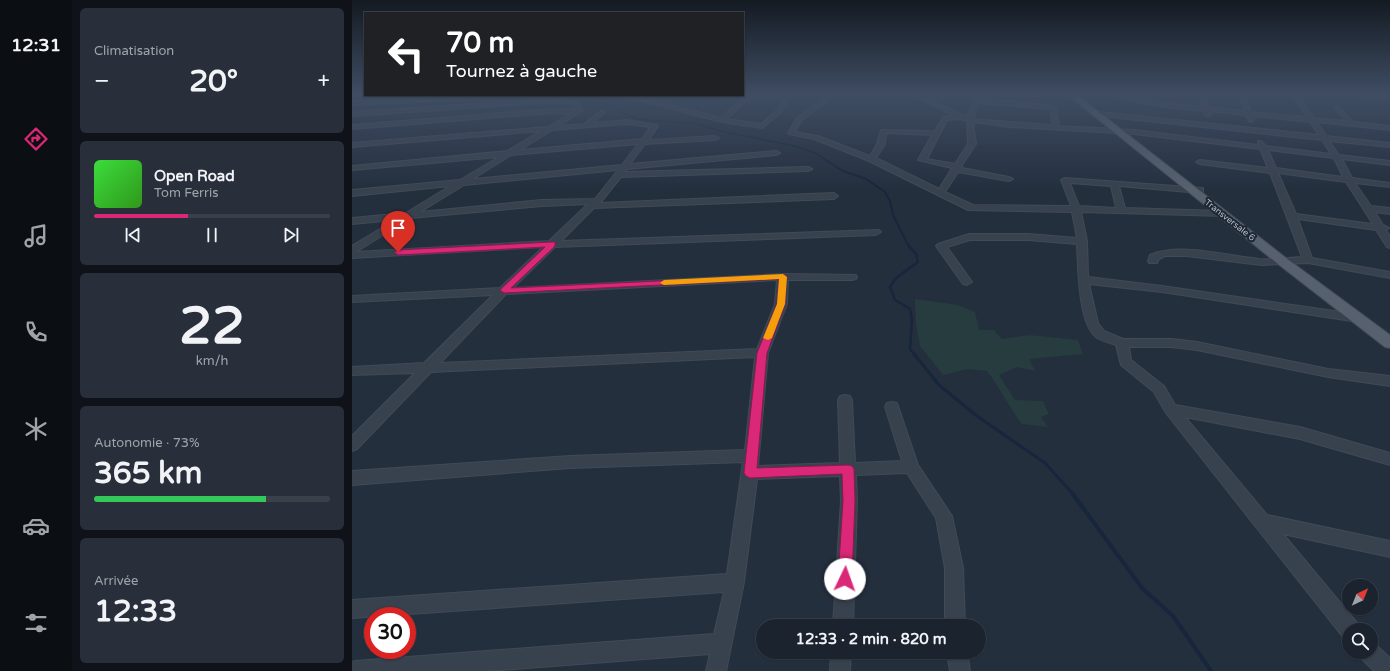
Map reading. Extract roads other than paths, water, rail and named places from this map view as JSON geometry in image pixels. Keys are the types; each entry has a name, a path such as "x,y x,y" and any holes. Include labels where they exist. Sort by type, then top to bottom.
{"main road":[{"name":"Transversale 6","path":"1113,126 1196,190 1295,260 1390,331"},
{"name":"Transversale 6","path":"1114,126 1118,130"},
{"name":"Transversale 6","path":"1196,190 1222,214 1282,262 1390,343"}],"street":[{"path":"352,250 468,181 509,153 554,126"},
{"path":"352,145 580,126"},
{"path":"352,445 504,290 594,204 622,171 655,126"},
{"path":"795,126 791,133 823,140 872,159 971,208 1076,209 1222,214"},
{"path":"940,126 922,160 1009,179"},
{"path":"940,193 958,168 972,144 968,126"},
{"path":"1212,126 1216,142"},
{"path":"1228,126 1390,144"},
{"path":"1255,126 1271,170 1292,216 1308,260"},
{"path":"1316,126 1337,157 1349,180 1390,245"},
{"path":"1374,126 1390,128"},
{"path":"1056,127 1118,130 1390,163"},
{"path":"872,159 881,144 883,131 936,133"},
{"path":"352,168 642,142 715,138"},
{"path":"352,193 468,181 622,171 776,154"},
{"path":"1200,162 1390,186"},
{"path":"622,171 808,169"},
{"path":"1196,190 1065,180 1076,209 1082,241 1083,280 1092,323 1100,334 1122,343 1172,343 1197,346 1328,373 1390,381"},
{"path":"1114,183 1121,211"},
{"path":"352,222 542,203 594,204 834,196"},
{"path":"1368,208 1390,211"},
{"path":"1292,216 1390,228"},
{"path":"352,255 552,244 876,232"},
{"path":"967,282 941,246 969,236 1028,237 1082,241"},
{"path":"1153,261 1154,257 1163,253 1187,252 1241,260 1282,262 1308,260 1390,275"},
{"path":"716,671 735,582 750,473 762,353 781,304 783,277"},
{"path":"352,299 504,290 783,277 852,277"},
{"path":"1083,280 1162,289 1358,318"},
{"path":"1122,343 1125,362 1159,390 1171,409 1344,623"},
{"path":"352,371 430,366 762,353"},
{"path":"843,619 849,501 845,400"},
{"path":"892,407 911,467 944,516 954,568 955,619"},
{"path":"1171,409 1300,433 1390,459"},
{"path":"352,478 570,462 751,456"},
{"path":"750,473 911,467"},
{"path":"1263,522 1390,550"},
{"path":"352,609 735,582"},
{"path":"355,671 722,643"},
{"path":"840,671 841,659"},
{"path":"958,659 960,671"},
{"path":"1376,659 1389,671"}],"waterway":[{"path":"705,126 720,131 795,146 815,153 829,162"},
{"path":"827,161 843,171 866,179 884,191 890,201 893,215 909,247"},
{"path":"909,246 916,254 918,262 896,278 890,287 895,300 910,309 912,319 910,349 915,355"},
{"path":"914,354 939,385 977,416 1045,463 1073,494"},
{"path":"1072,493 1142,588 1173,616 1211,671"}]}
